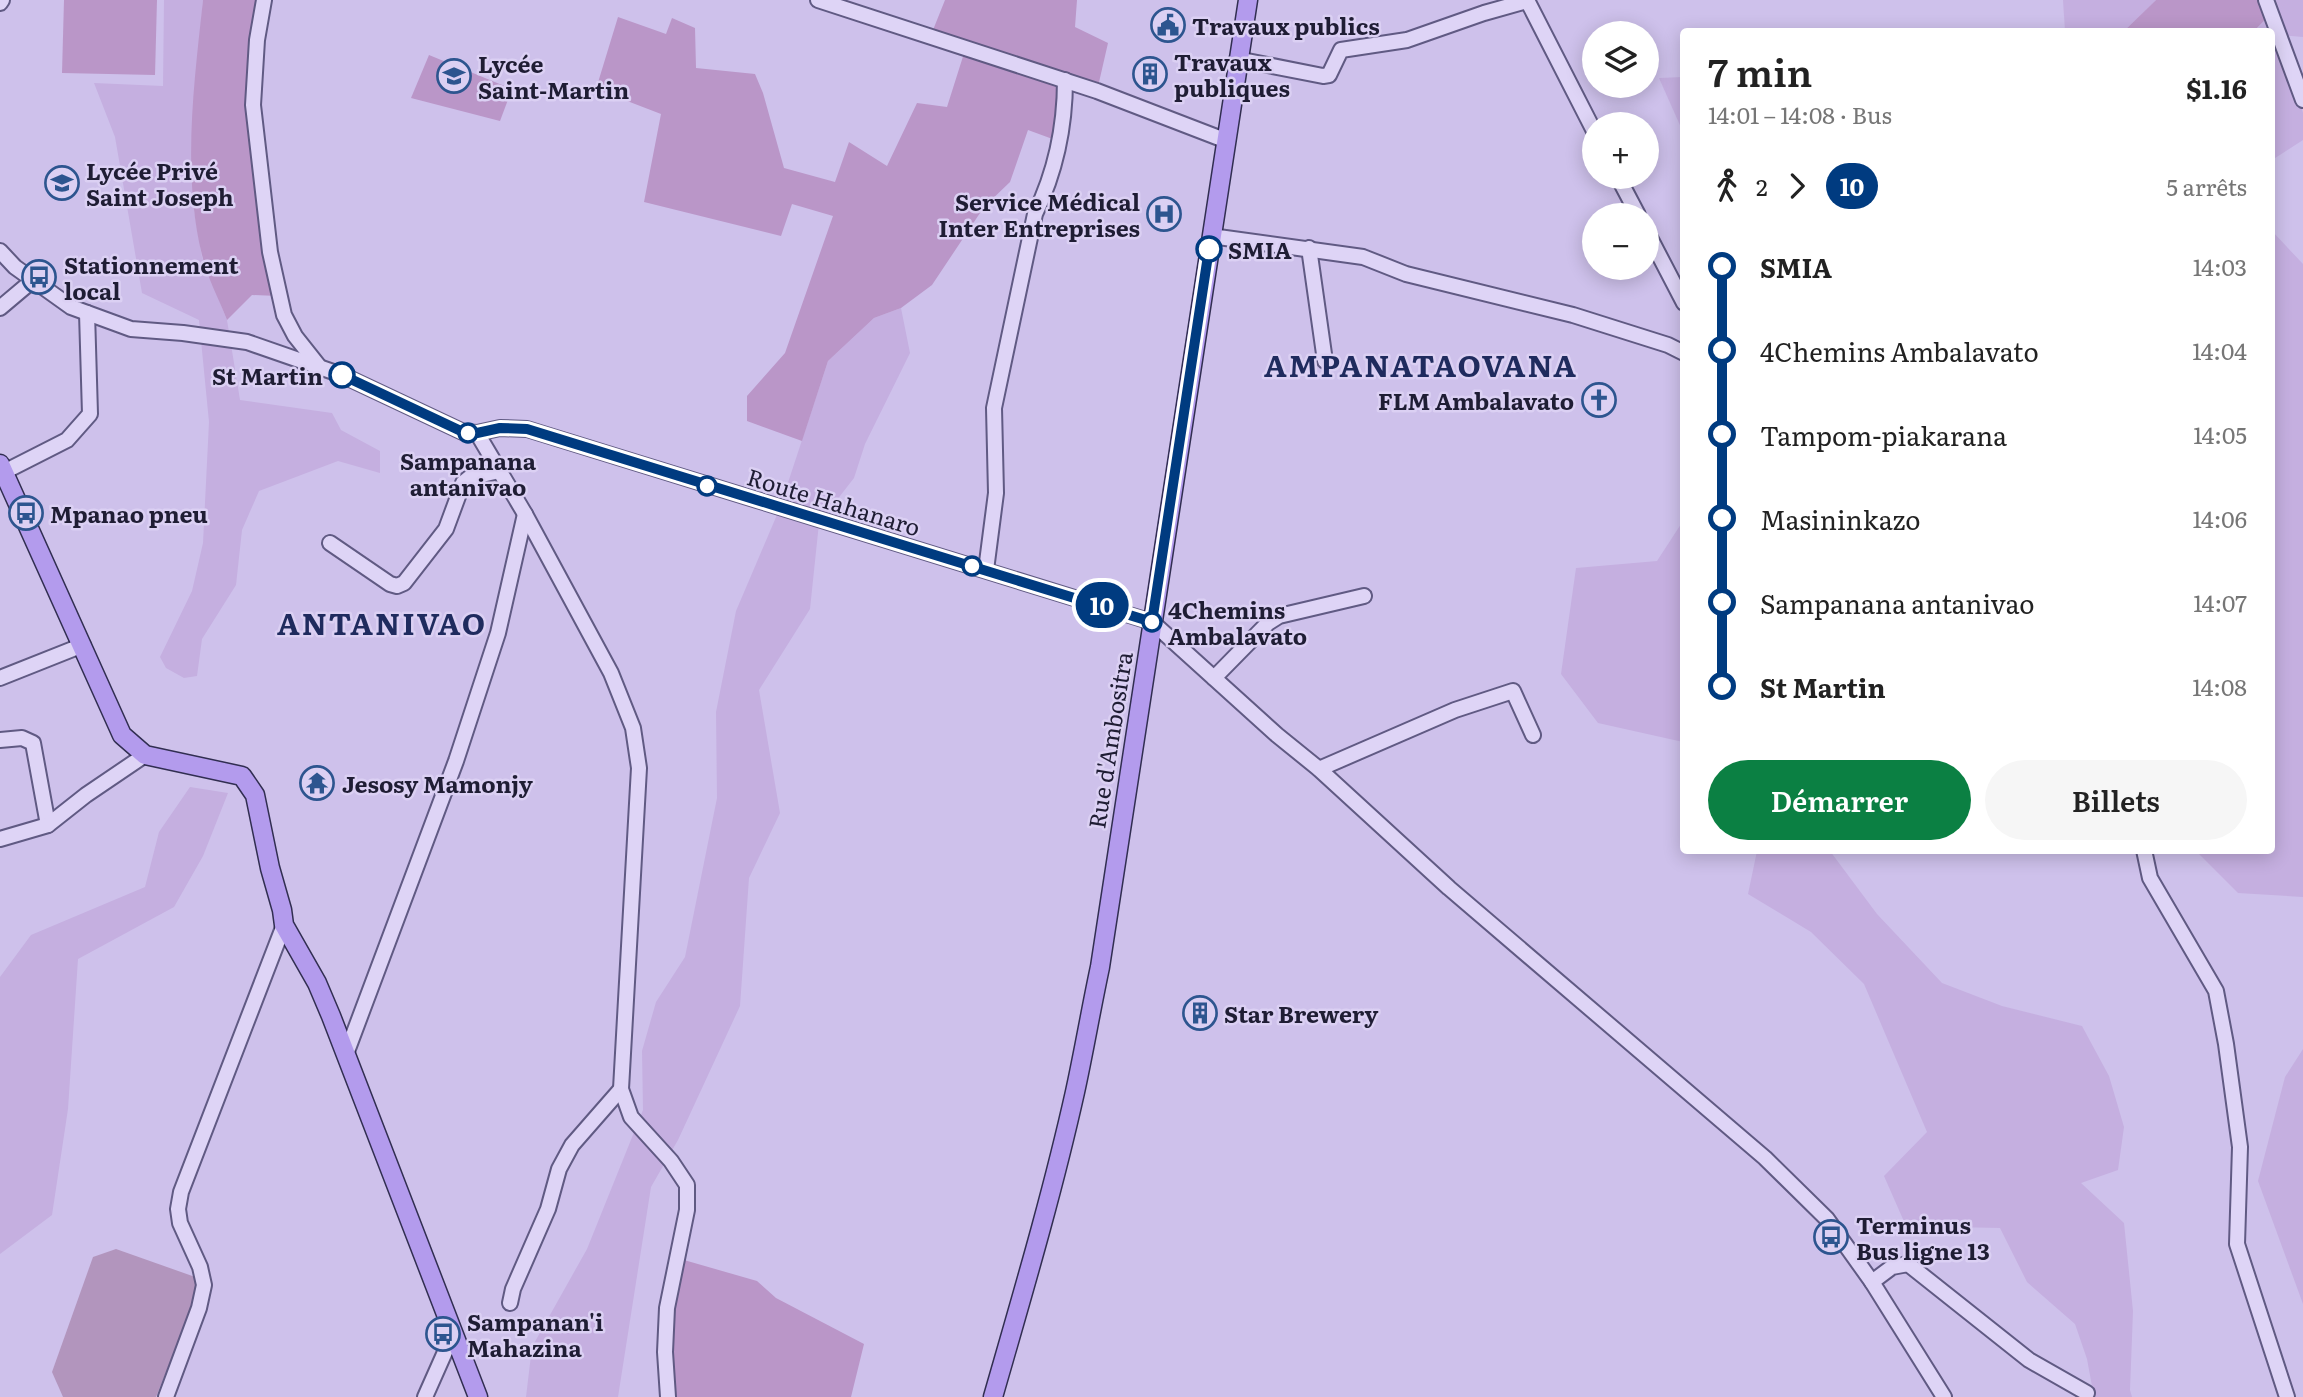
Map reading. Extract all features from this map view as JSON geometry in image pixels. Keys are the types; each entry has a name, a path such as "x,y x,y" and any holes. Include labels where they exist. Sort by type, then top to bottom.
{"main road":[{"name":"Rue d'Ambositra","path":"993,1397 1036,1249 1079,1074 1100,967 1248,0"},
{"path":"3,476 83,645 122,735 145,755 242,776 255,795 284,926 317,983 478,1397"}],"street":[{"path":"264,0 257,40 253,106 270,252 284,315 295,336 319,366"},
{"path":"818,0 836,3 1065,80 1227,141"},
{"path":"1237,59 1329,75 1341,50 1407,40 1527,0 1584,112"},
{"path":"2266,0 2303,100"},
{"path":"986,570 996,493 994,408 1035,214 1049,186 1065,113 1065,80"},
{"path":"1211,236 1363,257 1406,274 1573,315 1680,351"},
{"path":"1309,248 1325,361"},
{"name":"Route Hahanaro","path":"0,251 32,281 71,307 131,329 247,342 319,366 463,432 477,433 500,428 527,429 743,498 844,526 1152,622"},
{"path":"1659,255 1680,295"},
{"path":"0,308 32,281"},
{"path":"3,476 67,440 90,414 87,313"},
{"path":"477,433 525,514 611,673 633,728 639,768 621,1089 631,1117 671,1161 687,1185 687,1210 667,1308 665,1352 668,1397"},
{"path":"330,543 397,586 404,583 446,529 463,484 469,478 499,471"},
{"path":"346,1054 456,761 498,633 525,514"},
{"path":"1214,678 1268,623 1279,617 1364,596"},
{"path":"1152,622 1449,888 1765,1158 1827,1219 1872,1282 1944,1397"},
{"path":"0,678 83,645"},
{"path":"1319,769 1454,710 1513,691 1533,735"},
{"path":"0,740 22,738 33,743 48,825"},
{"path":"0,839 48,825 145,755"},
{"path":"2145,854 2150,878 2216,991 2240,1147 2237,1244 2287,1397"},
{"path":"166,1397 199,1308 204,1285 200,1267 180,1223 178,1209 181,1192 284,926"},
{"path":"510,1303 513,1289 548,1209 559,1169 572,1145 621,1089"},
{"path":"1872,1282 1892,1266 1908,1264 2029,1360 2087,1393"},
{"path":"425,1397 453,1334"}],"shaded area":[{"path":"64,0 157,0 155,75 62,73"},
{"path":"164,0 203,0 192,128 194,210 202,257 227,320 240,400 332,413 341,430 380,451 380,473 338,461 259,491 242,530 236,585 202,639 197,676 184,678 166,668 160,657 192,591 203,543 209,422 199,320 142,293 115,137 94,83 163,86"},
{"path":"203,0 264,0 253,105 278,296 252,295 227,320 204,263 192,192 192,128"},
{"path":"945,0 1077,0 1075,27 1108,43 1097,91 1065,80 1058,141 1028,130 1010,182 984,207 932,285 901,308 874,318 828,361 802,441 747,421 747,396 785,353 833,216 792,204 781,236 644,202 661,114 596,89 618,17 666,34 672,18 695,28 696,68 755,74 784,168 835,182 849,142 887,166 917,103 947,107 966,47 931,35"},
{"path":"2063,0 2156,0 2127,28 2065,28"},
{"path":"2156,0 2271,0 2274,11 2257,28 2127,28"},
{"path":"2271,0 2303,0 2303,37 2282,35 2303,113 2303,140 2275,158 2275,28 2258,28 2274,11"},
{"path":"429,55 512,89 500,121 411,98"},
{"path":"1680,77 1680,125 1659,78"},
{"path":"2275,234 2303,264 2303,897 2238,893 2199,854 2275,854"},
{"path":"901,308 910,353 865,444 854,478 819,523 810,609 759,690 780,813 749,878 740,1006 678,1140 651,1187 618,1397 526,1397 532,1347 587,1249 643,1110 642,1051 656,1002 685,957 717,798 716,712 736,611 779,510 828,361 874,318"},
{"path":"1680,526 1680,741 1598,723 1561,674 1576,568 1657,561"},
{"path":"190,787 228,793 203,856 174,907 78,959 68,1109 52,1215 0,1254 0,977 31,935 145,887 159,832"},
{"path":"1756,854 1832,854 1877,914 1942,983 2002,1006 2082,1026 2109,1076 2124,1127 2118,1170 2081,1183 2124,1223 2133,1311 2132,1397 2094,1397 2087,1359 2075,1324 2027,1282 2000,1228 1906,1226 1884,1176 1927,1132 1864,984 1811,932 1748,894"},
{"path":"2303,1049 2303,1304 2258,1181 2285,1077"},
{"path":"116,1249 198,1278 199,1290 156,1397 63,1397 52,1372 93,1257"},
{"path":"677,1258 757,1281 776,1298 864,1344 851,1397 668,1397 665,1352"}],"bus line":[{"name":"10","path":"342,375 463,432 477,433 500,428 527,429 1152,622 1209,249"}],"place":[{"name":"Travaux publics","path":"1168,25"},
{"name":"Travaux publiques","path":"1150,74"},
{"name":"Lycée Saint-Martin","path":"454,76"},
{"name":"Lycée Privé Saint Joseph","path":"62,183"},
{"name":"Service Médical Inter Entreprises","path":"1164,214"},
{"name":"SMIA","path":"1209,249"},
{"name":"Stationnement local","path":"39,277"},
{"name":"St Martin","path":"342,375"},
{"name":"FLM Ambalavato","path":"1599,400"},
{"name":"Sampanana antanivao","path":"468,433"},
{"name":"Mpanao pneu","path":"26,513"},
{"name":"4Chemins Ambalavato","path":"1152,622"},
{"name":"Jesosy Mamonjy","path":"317,783"},
{"name":"Star Brewery","path":"1200,1013"},
{"name":"Terminus Bus ligne 13","path":"1831,1237"},
{"name":"Sampanan'i Mahazina","path":"443,1334"}],"district":[{"name":"AMPANATAOVANA","path":"1421,364"},
{"name":"ANTANIVAO","path":"382,622"}]}
